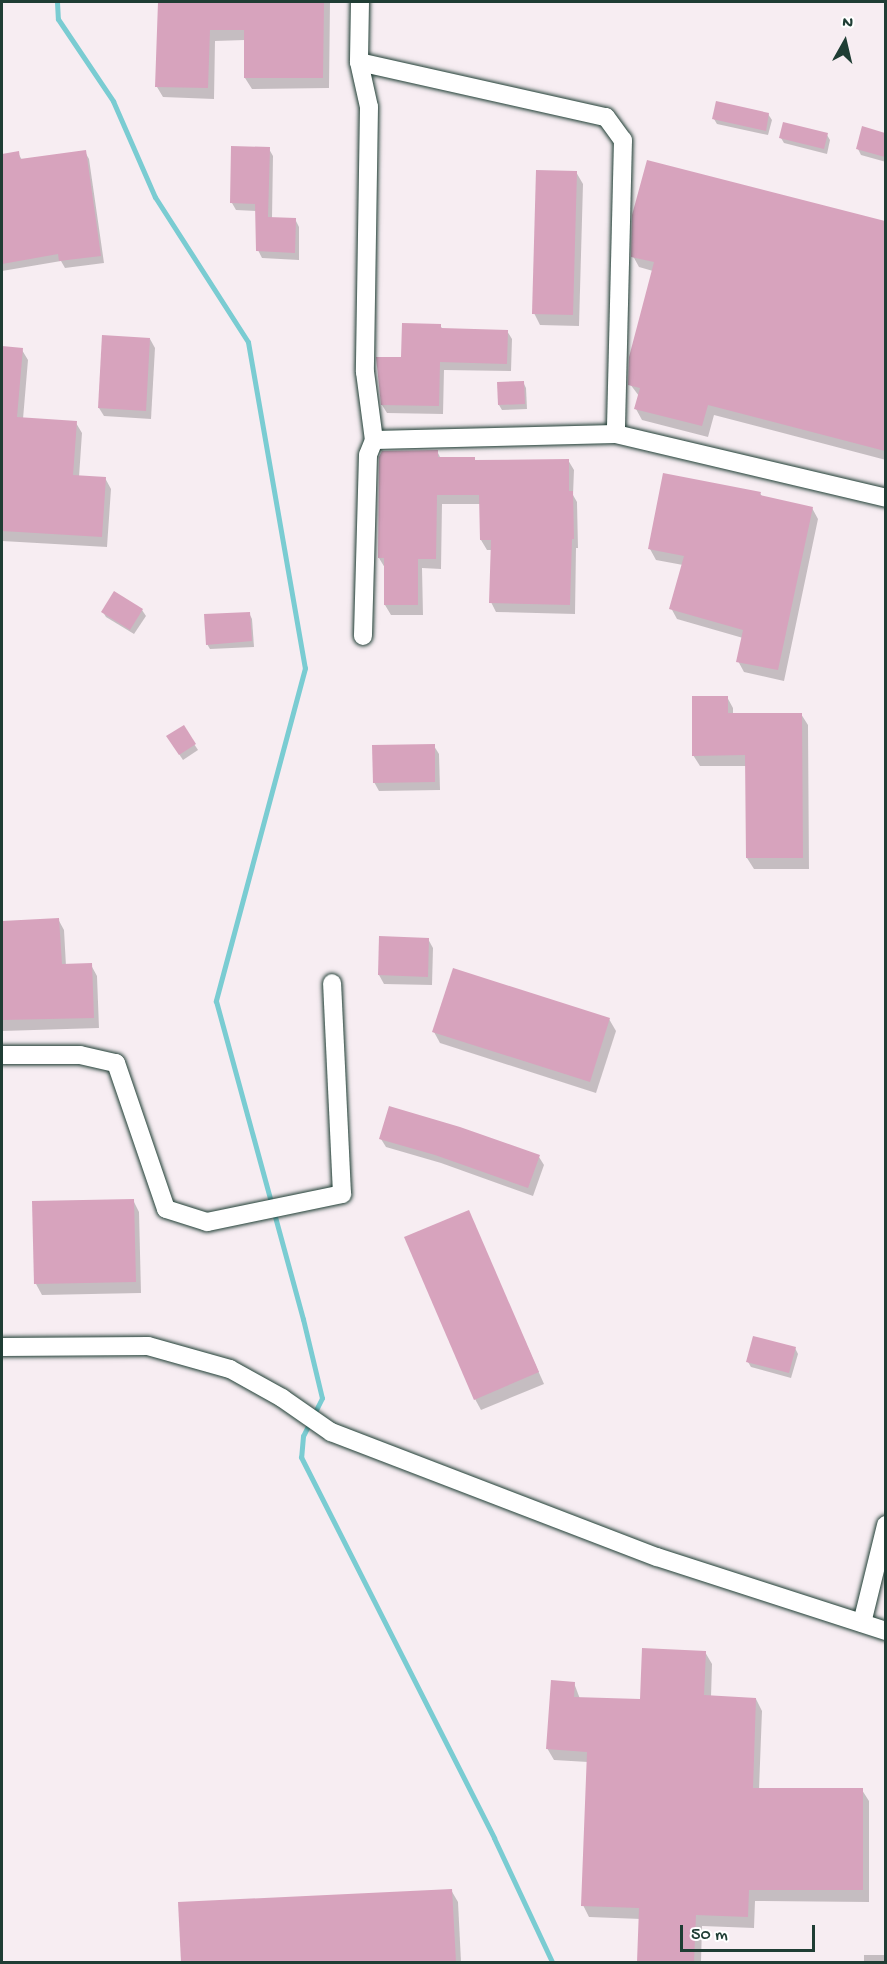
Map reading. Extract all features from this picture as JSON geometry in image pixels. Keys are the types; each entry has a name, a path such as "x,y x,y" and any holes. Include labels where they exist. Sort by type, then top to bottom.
{"street":[{"path":"360,2 359,62 369,107 365,372 374,440 369,455 363,636"},
{"path":"359,62 606,117 623,140 616,434"},
{"path":"374,440 616,434 885,498"},
{"path":"2,1055 80,1054 116,1063 166,1209 207,1222 342,1194 332,983"},
{"path":"2,1347 148,1346 230,1370 282,1398 330,1432 657,1557 885,1631"},
{"path":"862,1623 885,1525"}],"building":[{"path":"158,2 324,2 323,78 244,78 244,30 210,30 208,88 155,87"},
{"path":"716,101 769,113 766,131 712,119"},
{"path":"783,122 828,133 824,149 779,138"},
{"path":"862,126 885,133 885,157 856,149"},
{"path":"231,146 270,147 268,217 296,218 295,253 256,251 255,204 230,203"},
{"path":"86,150 101,256 59,261 58,254 2,264 2,154 19,151 20,159"},
{"path":"647,160 885,221 885,451 708,405 702,426 634,409 640,388 628,385 629,357 654,262 631,257 632,215"},
{"path":"536,170 577,171 573,315 532,314"},
{"path":"402,323 441,324 441,328 508,330 507,364 440,362 439,406 381,405 376,357 401,357"},
{"path":"102,335 150,338 146,411 98,408"},
{"path":"2,346 23,348 17,417 77,421 73,475 106,477 102,537 2,531"},
{"path":"524,381 525,404 498,405 497,382"},
{"path":"438,450 438,457 475,457 475,460 569,459 569,491 573,491 574,539 572,539 570,605 489,603 491,540 480,540 479,495 437,495 436,559 418,559 418,605 384,605 384,558 378,558 379,457 382,451"},
{"path":"663,473 761,492 760,495 813,507 778,670 736,662 743,630 669,609 684,556 648,549"},
{"path":"114,591 143,609 130,630 101,612"},
{"path":"250,612 252,641 206,645 204,614"},
{"path":"692,696 728,696 728,713 802,713 803,858 746,858 745,755 692,756"},
{"path":"184,725 196,744 179,755 166,736"},
{"path":"435,744 435,782 373,783 372,745"},
{"path":"59,918 62,964 92,963 94,1018 2,1020 2,921"},
{"path":"379,936 429,938 428,977 378,975"},
{"path":"453,968 610,1018 590,1082 432,1032"},
{"path":"389,1106 460,1127 540,1155 528,1188 435,1155 379,1139"},
{"path":"134,1199 136,1282 34,1284 32,1201"},
{"path":"469,1210 539,1372 474,1400 404,1237"},
{"path":"753,1336 796,1347 789,1373 746,1362"},
{"path":"642,1648 706,1651 704,1695 756,1698 753,1788 863,1788 863,1890 749,1890 748,1917 696,1915 694,1962 637,1962 639,1908 581,1906 587,1752 546,1749 551,1680 575,1682 574,1697 640,1699"},
{"path":"452,1889 456,1962 181,1962 178,1902"}],"waterway":[{"path":"57,2 58,19 113,101 155,197 248,342 305,668 216,1001 303,1319 322,1398 303,1436 301,1457 494,1838 552,1962"}]}
